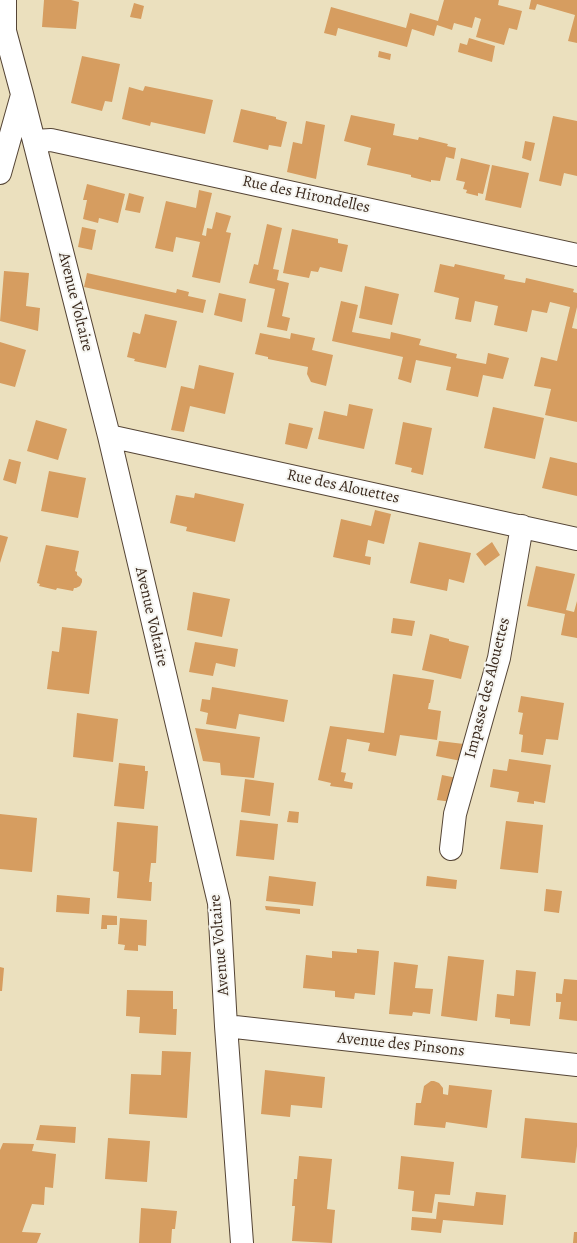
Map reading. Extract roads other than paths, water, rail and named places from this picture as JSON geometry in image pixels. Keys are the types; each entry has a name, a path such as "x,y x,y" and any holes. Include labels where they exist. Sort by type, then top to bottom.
{"street":[{"name":"Avenue Voltaire","path":"5,0 3,30 22,94 109,436 219,903 226,1026 242,1243"},
{"path":"0,173 22,94"},
{"name":"Rue des Hirondelles","path":"34,141 51,140 577,255"},
{"name":"Rue des Alouettes","path":"109,436 577,539"},
{"name":"Impasse des Alouettes","path":"451,849 455,814 499,658 522,526"},
{"name":"Avenue des Pinsons","path":"226,1026 577,1065"}]}
